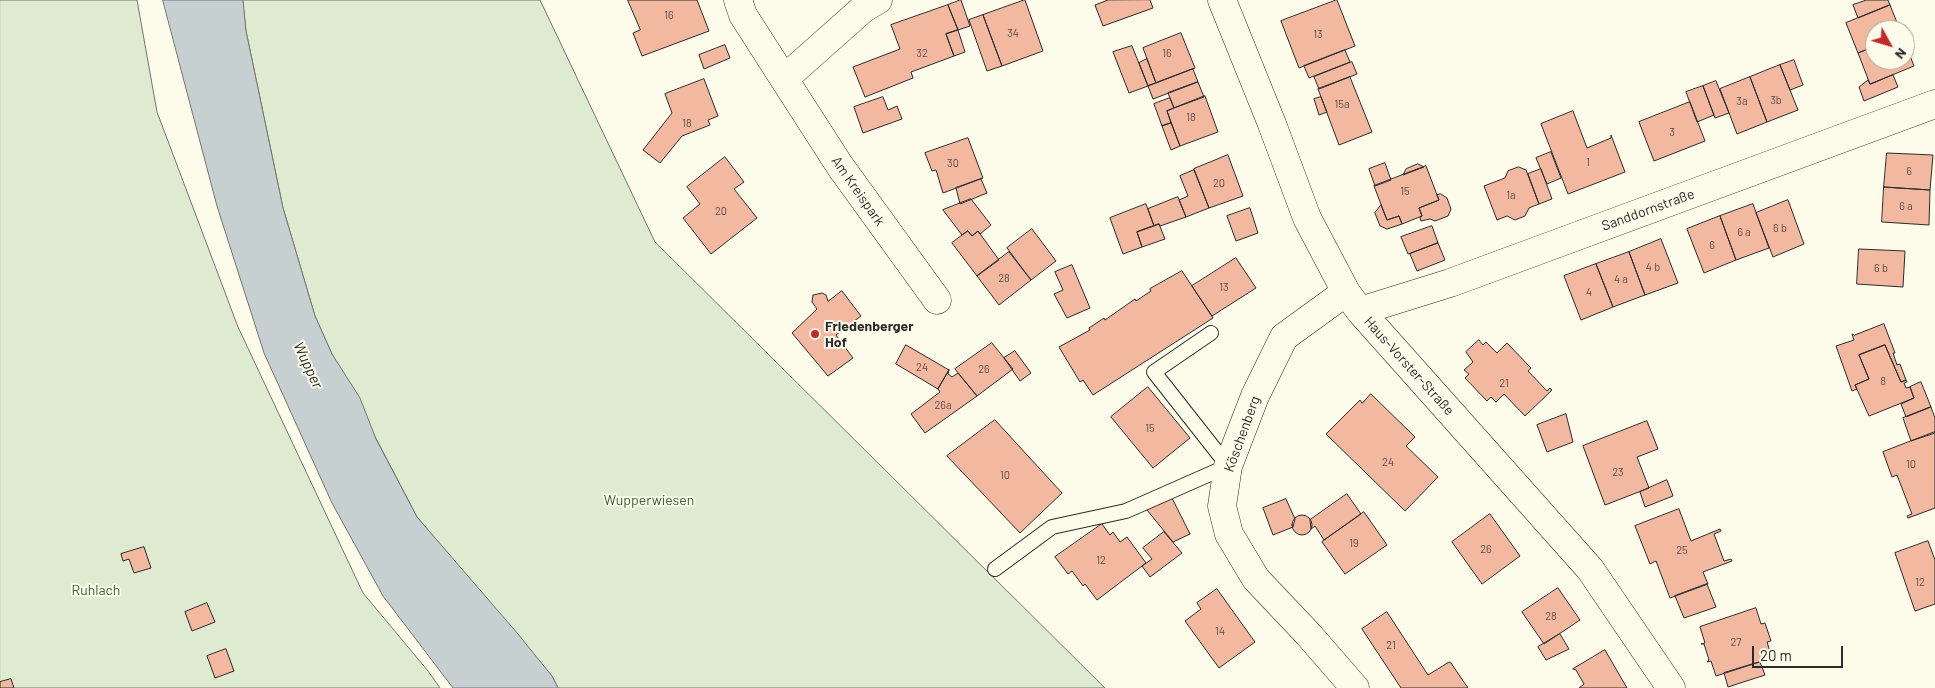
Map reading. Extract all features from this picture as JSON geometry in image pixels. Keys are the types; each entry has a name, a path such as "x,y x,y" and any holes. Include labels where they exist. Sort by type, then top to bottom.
{"street":[{"name":"Am Kreispark","path":"738,0 743,15 840,166 937,300"},
{"path":"784,79 864,8 878,0"},
{"name":"Haus-Vorster-Straße","path":"1222,0 1272,124 1307,218 1353,301 1590,569 1671,688"},
{"name":"Sanddornstraße","path":"1353,301 1450,283 1935,104"},
{"name":"Köschenberg","path":"1353,301 1284,337 1255,396 1228,466 1222,506 1229,534 1256,579 1309,635 1355,688"}],"lane":[{"path":"995,569 1052,527 1126,511 1228,466 1154,372 1211,334"}],"green space":[{"name":"Ruhlach","path":"0,0 137,0 157,112 238,327 363,593 440,688 0,688"},
{"name":"Wupperwiesen","path":"243,0 540,0 655,242 1105,688 558,688 552,676 417,517 332,354 315,316 283,208 246,31"}],"water":[{"name":"Wupper","path":"163,0 243,0 246,31 283,208 315,316 332,354 360,398 376,439 417,517 518,634 552,676 558,688 453,688 383,596 332,503 264,353 217,206"}],"building":[{"path":"628,0 697,0 709,31 642,56 633,33 640,30"},
{"path":"961,0 970,26 958,30 948,5"},
{"path":"1025,0 1043,51 1002,66 983,15"},
{"path":"1108,0 1150,0 1153,8 1103,26 1095,5"},
{"path":"1337,0 1355,46 1299,68 1281,21"},
{"path":"1867,0 1888,0 1890,5 1858,18 1853,5"},
{"path":"948,5 958,30 946,34 954,56 911,72 913,78 865,97 853,67 900,49 891,25"},
{"path":"1890,5 1896,20 1865,20 1865,50 1858,53 1846,23"},
{"path":"983,15 1002,66 987,71 969,20"},
{"path":"958,30 965,52 954,56 946,34"},
{"path":"1181,33 1195,68 1156,83 1143,48"},
{"path":"725,45 730,58 704,69 699,55"},
{"path":"1132,46 1148,86 1129,93 1113,52"},
{"path":"1345,50 1350,62 1309,78 1304,66"},
{"path":"1865,50 1865,70 1904,70 1870,84 1858,53"},
{"path":"1147,59 1156,83 1148,86 1139,63"},
{"path":"1794,60 1803,85 1790,90 1780,65"},
{"path":"1352,62 1357,74 1319,89 1314,77"},
{"path":"1780,65 1798,110 1767,122 1750,77"},
{"path":"1193,69 1198,82 1153,99 1148,86"},
{"path":"1893,75 1898,87 1864,101 1859,87 1868,80 1870,84"},
{"path":"1350,77 1372,132 1339,145 1318,89"},
{"path":"1750,77 1767,122 1737,134 1720,89"},
{"path":"704,79 718,116 708,120 710,125 682,136 660,163 643,150 672,113 665,94"},
{"path":"1716,81 1729,113 1715,118 1703,86"},
{"path":"1198,82 1204,97 1174,108 1168,93"},
{"path":"1703,86 1714,115 1697,122 1686,92"},
{"path":"1205,96 1218,132 1180,146 1167,111"},
{"path":"883,97 888,110 897,106 902,119 863,133 854,107"},
{"path":"1321,97 1327,112 1319,115 1314,99"},
{"path":"1170,98 1174,108 1167,111 1171,123 1162,126 1154,104"},
{"path":"1690,102 1705,141 1654,161 1639,122"},
{"path":"1573,111 1587,148 1611,138 1611,135 1625,172 1568,194 1541,124"},
{"path":"1171,123 1180,146 1171,150 1162,126"},
{"path":"968,138 983,178 943,193 936,170 932,171 925,153"},
{"path":"1551,152 1561,178 1547,184 1536,158"},
{"path":"1887,153 1933,155 1930,190 1884,187"},
{"path":"1228,155 1243,196 1209,208 1194,169"},
{"path":"725,157 744,182 734,189 757,218 711,254 683,218 700,204 687,187"},
{"path":"1385,163 1391,180 1375,186 1369,169"},
{"path":"1418,164 1424,167 1403,175 1406,169"},
{"path":"1426,166 1439,200 1419,208 1422,216 1402,224 1399,216 1387,220 1374,186"},
{"path":"1519,167 1526,170 1539,204 1529,208 1525,216 1515,220 1507,216 1497,220 1484,186 1505,178 1508,171"},
{"path":"1541,169 1552,199 1539,204 1528,174"},
{"path":"1194,170 1209,208 1186,217 1179,200 1188,196 1180,176"},
{"path":"981,179 987,193 960,204 956,188"},
{"path":"1884,187 1930,190 1929,225 1882,222"},
{"path":"1441,194 1447,198 1451,209 1448,216 1435,221 1430,219 1421,221 1420,217 1422,216 1419,208 1439,200 1437,195"},
{"path":"1178,197 1186,217 1160,226 1159,224 1154,226 1148,209"},
{"path":"971,199 991,225 980,234 978,231 972,236 968,231 962,235 943,210"},
{"path":"1788,200 1804,244 1773,257 1756,213"},
{"path":"1146,204 1154,226 1137,232 1142,247 1123,254 1110,218"},
{"path":"1753,204 1769,248 1736,260 1720,216"},
{"path":"1381,205 1387,220 1399,216 1402,224 1387,229 1380,226 1375,213"},
{"path":"1250,208 1258,233 1236,241 1227,216"},
{"path":"1720,216 1736,260 1704,273 1687,229"},
{"path":"1159,224 1165,239 1142,247 1137,232"},
{"path":"1432,226 1438,243 1408,254 1401,237"},
{"path":"1032,229 1056,261 1031,280 1007,248"},
{"path":"968,231 972,236 978,231 999,260 977,276 952,243"},
{"path":"1661,239 1678,283 1645,295 1629,252"},
{"path":"1438,243 1445,260 1417,271 1410,254"},
{"path":"1859,249 1905,251 1903,287 1857,284"},
{"path":"1009,252 1031,280 999,305 977,276"},
{"path":"1629,252 1645,295 1613,307 1596,264"},
{"path":"1236,258 1256,288 1212,316 1192,286"},
{"path":"1596,264 1613,307 1581,320 1564,276"},
{"path":"1072,265 1090,308 1067,318 1054,294 1063,290 1055,272"},
{"path":"1182,271 1213,318 1093,395 1083,380 1080,382 1059,347 1090,330 1089,328 1104,318 1105,320 1135,299 1136,301 1151,291 1150,289"},
{"name":"Friedenberger Hof","path":"842,291 861,316 836,335 853,358 828,376 792,333 817,309 812,302 813,295 822,293 826,295 828,301"},
{"path":"1884,324 1895,353 1893,353 1897,365 1900,364 1906,380 1901,382 1885,345 1859,355 1869,379 1855,385 1857,389 1852,391 1836,346 1854,340 1852,334 1854,335"},
{"path":"1479,340 1483,345 1486,342 1497,353 1507,343 1531,368 1528,371 1547,391 1550,388 1552,390 1525,416 1504,394 1496,402 1491,397 1487,401 1465,378 1469,374 1464,370 1473,362 1466,352"},
{"path":"992,343 1013,369 977,396 955,369"},
{"path":"906,345 949,370 938,389 896,364"},
{"path":"1885,345 1901,382 1906,380 1907,382 1904,383 1906,388 1910,387 1914,398 1869,416 1855,385 1869,379 1859,355"},
{"path":"1015,351 1031,373 1020,381 1004,358"},
{"path":"949,370 948,374 952,377 958,373 977,396 925,433 911,414 940,392 938,389"},
{"path":"1921,382 1931,407 1906,417 1901,404 1914,398 1910,387"},
{"path":"1148,387 1190,438 1153,468 1111,417"},
{"path":"1371,394 1415,437 1406,446 1438,477 1405,511 1326,434 1360,400 1362,403"},
{"path":"1931,407 1935,418 1935,433 1911,441 1903,418"},
{"path":"1566,414 1573,442 1547,452 1537,425"},
{"path":"995,420 1062,493 1020,533 947,456"},
{"path":"1647,421 1658,449 1637,457 1649,488 1605,505 1583,446"},
{"path":"1935,432 1935,508 1908,518 1907,516 1912,514 1897,475 1892,477 1883,452"},
{"path":"1667,480 1673,496 1645,507 1640,492"},
{"path":"1347,494 1361,514 1324,540 1315,526 1311,529 1310,520"},
{"path":"1172,498 1190,534 1173,542 1147,510"},
{"path":"1286,499 1295,519 1293,527 1273,535 1263,508"},
{"path":"1679,509 1691,541 1720,529 1721,531 1714,534 1724,561 1731,559 1732,561 1703,572 1708,584 1670,598 1656,561 1650,564 1635,526"},
{"path":"1364,512 1387,545 1345,574 1322,542"},
{"path":"1490,514 1520,556 1482,584 1452,542"},
{"path":"1302,515 1309,518 1312,525 1309,532 1302,535 1295,532 1292,525 1295,518"},
{"path":"1102,524 1110,535 1113,532 1120,542 1127,537 1146,563 1097,600 1085,584 1083,586 1072,571 1068,574 1055,557"},
{"path":"1164,532 1182,553 1150,577 1142,566 1152,559 1143,548"},
{"path":"1928,541 1935,560 1935,604 1915,611 1895,553"},
{"path":"144,547 151,568 134,573 129,559 123,561 121,554"},
{"path":"1707,584 1716,607 1684,618 1675,596"},
{"path":"1558,588 1580,620 1544,644 1522,612"},
{"path":"1217,589 1255,642 1219,668 1185,621 1201,609 1197,603"},
{"path":"207,603 215,622 192,631 185,612"},
{"path":"1756,608 1761,624 1765,623 1771,641 1767,642 1772,658 1716,676 1711,661 1707,662 1709,660 1704,644 1701,644 1705,643 1700,627"},
{"path":"1387,612 1428,675 1449,662 1468,688 1401,688 1362,629"},
{"path":"1560,634 1569,649 1546,660 1538,647"},
{"path":"226,649 234,671 215,678 207,656"},
{"path":"1605,650 1627,688 1579,688 1584,684 1576,670 1573,669"},
{"path":"1760,662 1765,675 1728,687 1724,673"},
{"path":"11,679 14,688 0,688 0,682"}],"place":[{"name":"Friedenberger Hof","path":"815,334"}]}
